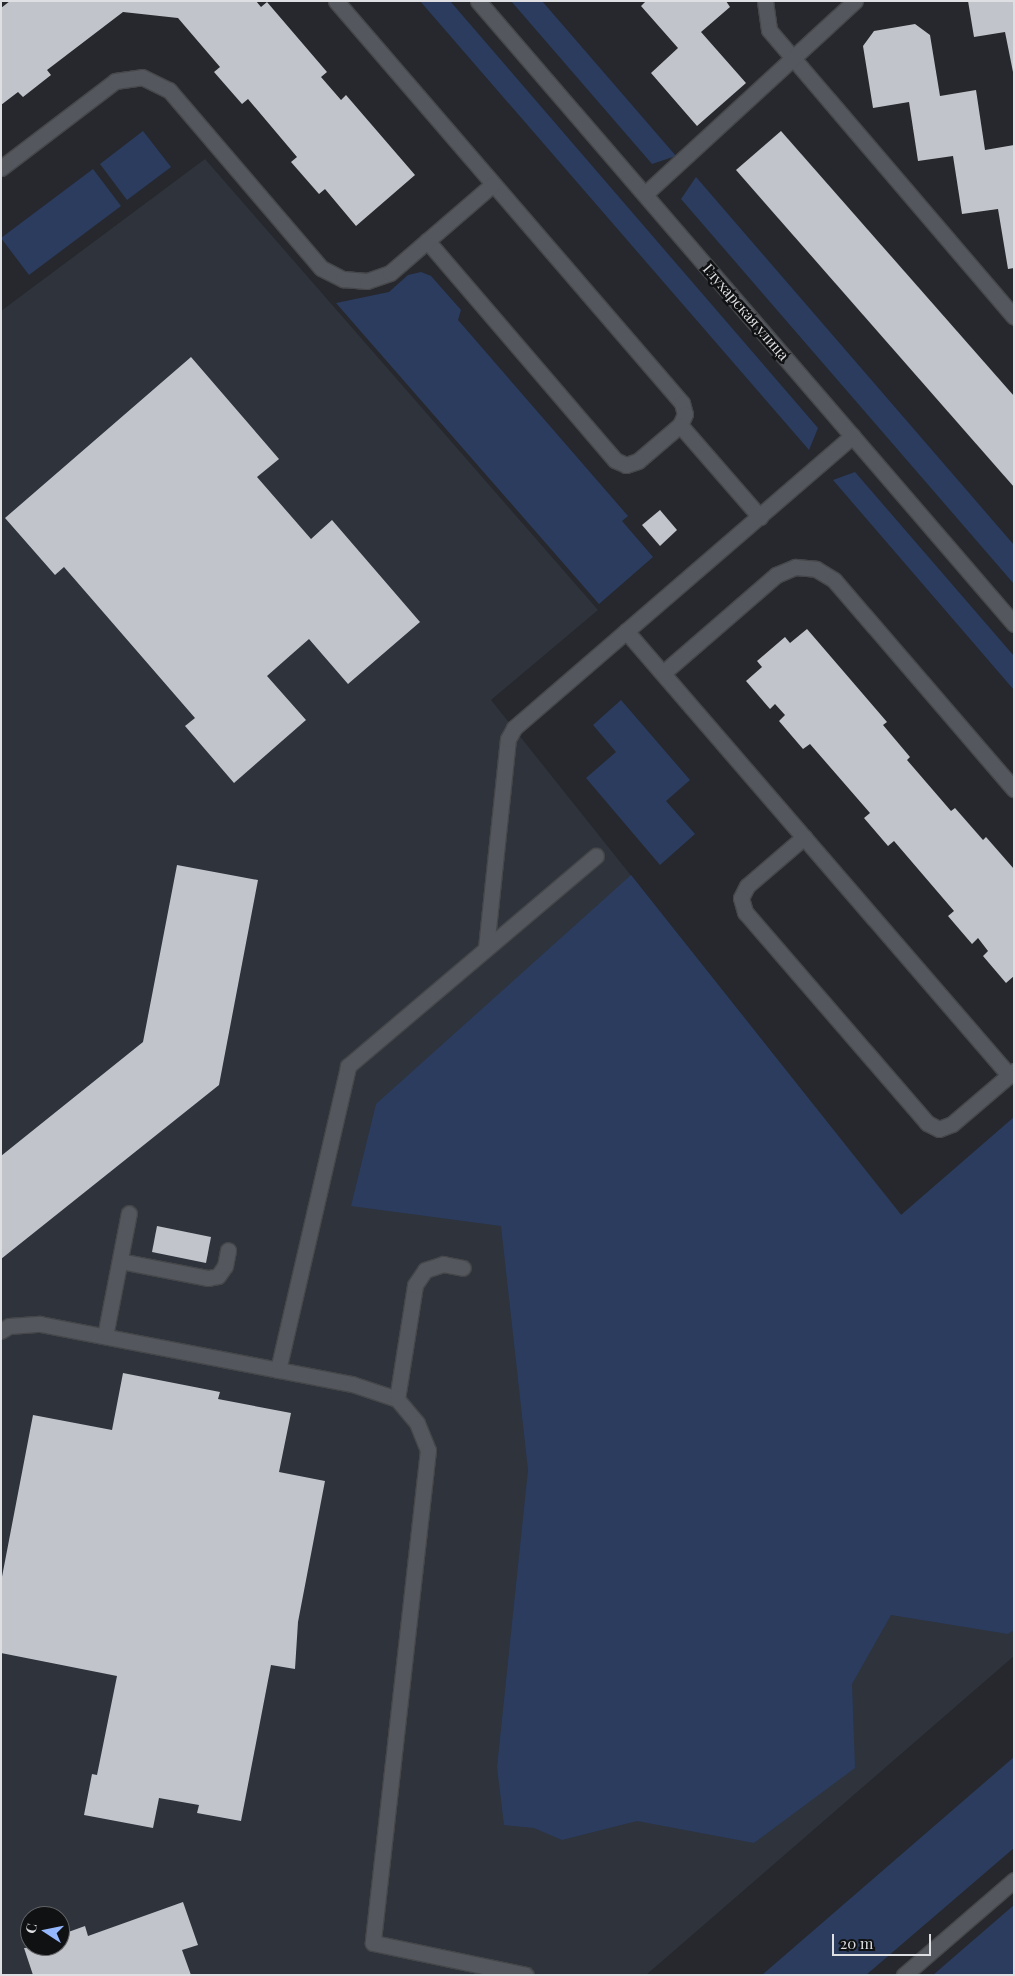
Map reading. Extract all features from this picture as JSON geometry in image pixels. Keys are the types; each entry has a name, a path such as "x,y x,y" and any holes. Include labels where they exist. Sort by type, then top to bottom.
{"street":[{"path":"336,1 682,403 685,414 680,425 638,461 626,465 616,460 427,241"},
{"name":"Глухарская улица","path":"478,1 1014,624"},
{"path":"765,1 769,30 1014,317"},
{"path":"645,194 855,1"},
{"path":"1,168 115,81 142,77 169,90 321,268 343,279 367,281 390,273 493,184"},
{"path":"680,425 760,517"},
{"path":"486,948 508,739 514,728 852,436"},
{"path":"663,673 776,575 794,567 816,569 834,580 1014,789"},
{"path":"626,631 1011,1073 952,1124 939,1129 927,1123 745,912 741,898 747,886 804,837"},
{"path":"278,1370 348,1066 596,856"},
{"path":"105,1336 129,1213"},
{"path":"120,1261 208,1278 218,1276 225,1266 228,1250"},
{"path":"397,1399 415,1285 426,1270 443,1264 464,1268"},
{"path":"1,1331 9,1326 40,1324 352,1384 397,1399 417,1423 428,1450 373,1943 526,1975"},
{"path":"904,1975 1014,1880"}],"shaded area":[{"path":"420,1 450,1 818,428 809,450"},
{"path":"511,1 542,1 676,156 652,164"},
{"path":"143,131 171,167 127,200 100,164"},
{"path":"205,159 598,610 491,700 1014,1356 1014,1656 646,1975 1,1975 1,311"},
{"path":"93,169 121,206 29,275 1,238"},
{"path":"696,177 1014,545 1014,584 681,199"},
{"path":"421,272 431,276 461,310 458,320 628,516 622,521 653,557 599,604 336,303 389,292 408,275"},
{"path":"855,472 1014,656 1014,690 833,480"},
{"path":"621,700 690,780 666,801 695,834 660,865 586,778 616,752 593,725"},
{"path":"631,875 901,1215 1014,1117 1014,1630 1008,1634 891,1615 852,1684 855,1768 754,1843 637,1821 562,1840 534,1828 504,1825 497,1767 528,1470 501,1226 351,1206 376,1104"},
{"path":"1014,1757 1014,1848 866,1975 762,1975"},
{"path":"1014,1905 1014,1975 933,1975"}],"building":[{"path":"10,1 256,1 261,7 267,2 327,72 321,77 341,100 346,95 415,175 356,226 325,189 319,194 291,162 297,157 248,99 242,104 214,72 220,67 178,18 123,12 47,70 51,75 23,97 18,92 1,105 1,8"},
{"path":"646,1 726,1 730,7 701,32 746,83 697,126 651,73 678,48 641,6"},
{"path":"968,1 1014,1 1014,77 1005,32 974,37"},
{"path":"915,24 930,35 940,96 976,90 985,150 1014,145 1014,268 1008,269 998,209 962,214 953,156 918,161 909,102 873,108 863,46 874,31"},
{"path":"781,131 1014,396 1014,487 736,170"},
{"path":"191,357 279,459 257,477 311,539 332,520 420,622 348,684 309,639 267,676 306,720 234,783 185,726 195,718 64,567 55,575 5,518"},
{"path":"660,510 677,530 660,546 642,525"},
{"path":"807,629 887,722 883,725 910,757 907,760 951,811 955,808 983,840 986,837 1014,869 1014,976 1006,983 983,956 988,951 978,938 972,944 948,916 954,911 894,841 888,846 864,818 870,813 810,744 803,749 779,721 785,715 775,704 770,709 746,681 762,667 757,661 785,637 790,643"},
{"path":"177,865 258,880 219,1085 1,1259 1,1156 143,1042"},
{"path":"157,1226 211,1237 206,1263 152,1252"},
{"path":"123,1373 220,1392 218,1399 291,1413 279,1472 325,1481 298,1622 295,1669 271,1665 241,1821 197,1813 199,1805 159,1798 153,1828 84,1815 92,1774 97,1775 117,1676 1,1653 1,1582 33,1415 112,1430"},
{"path":"183,1902 198,1945 182,1950 191,1975 33,1975 27,1956 70,1956 70,1931 85,1926 88,1936"}]}
